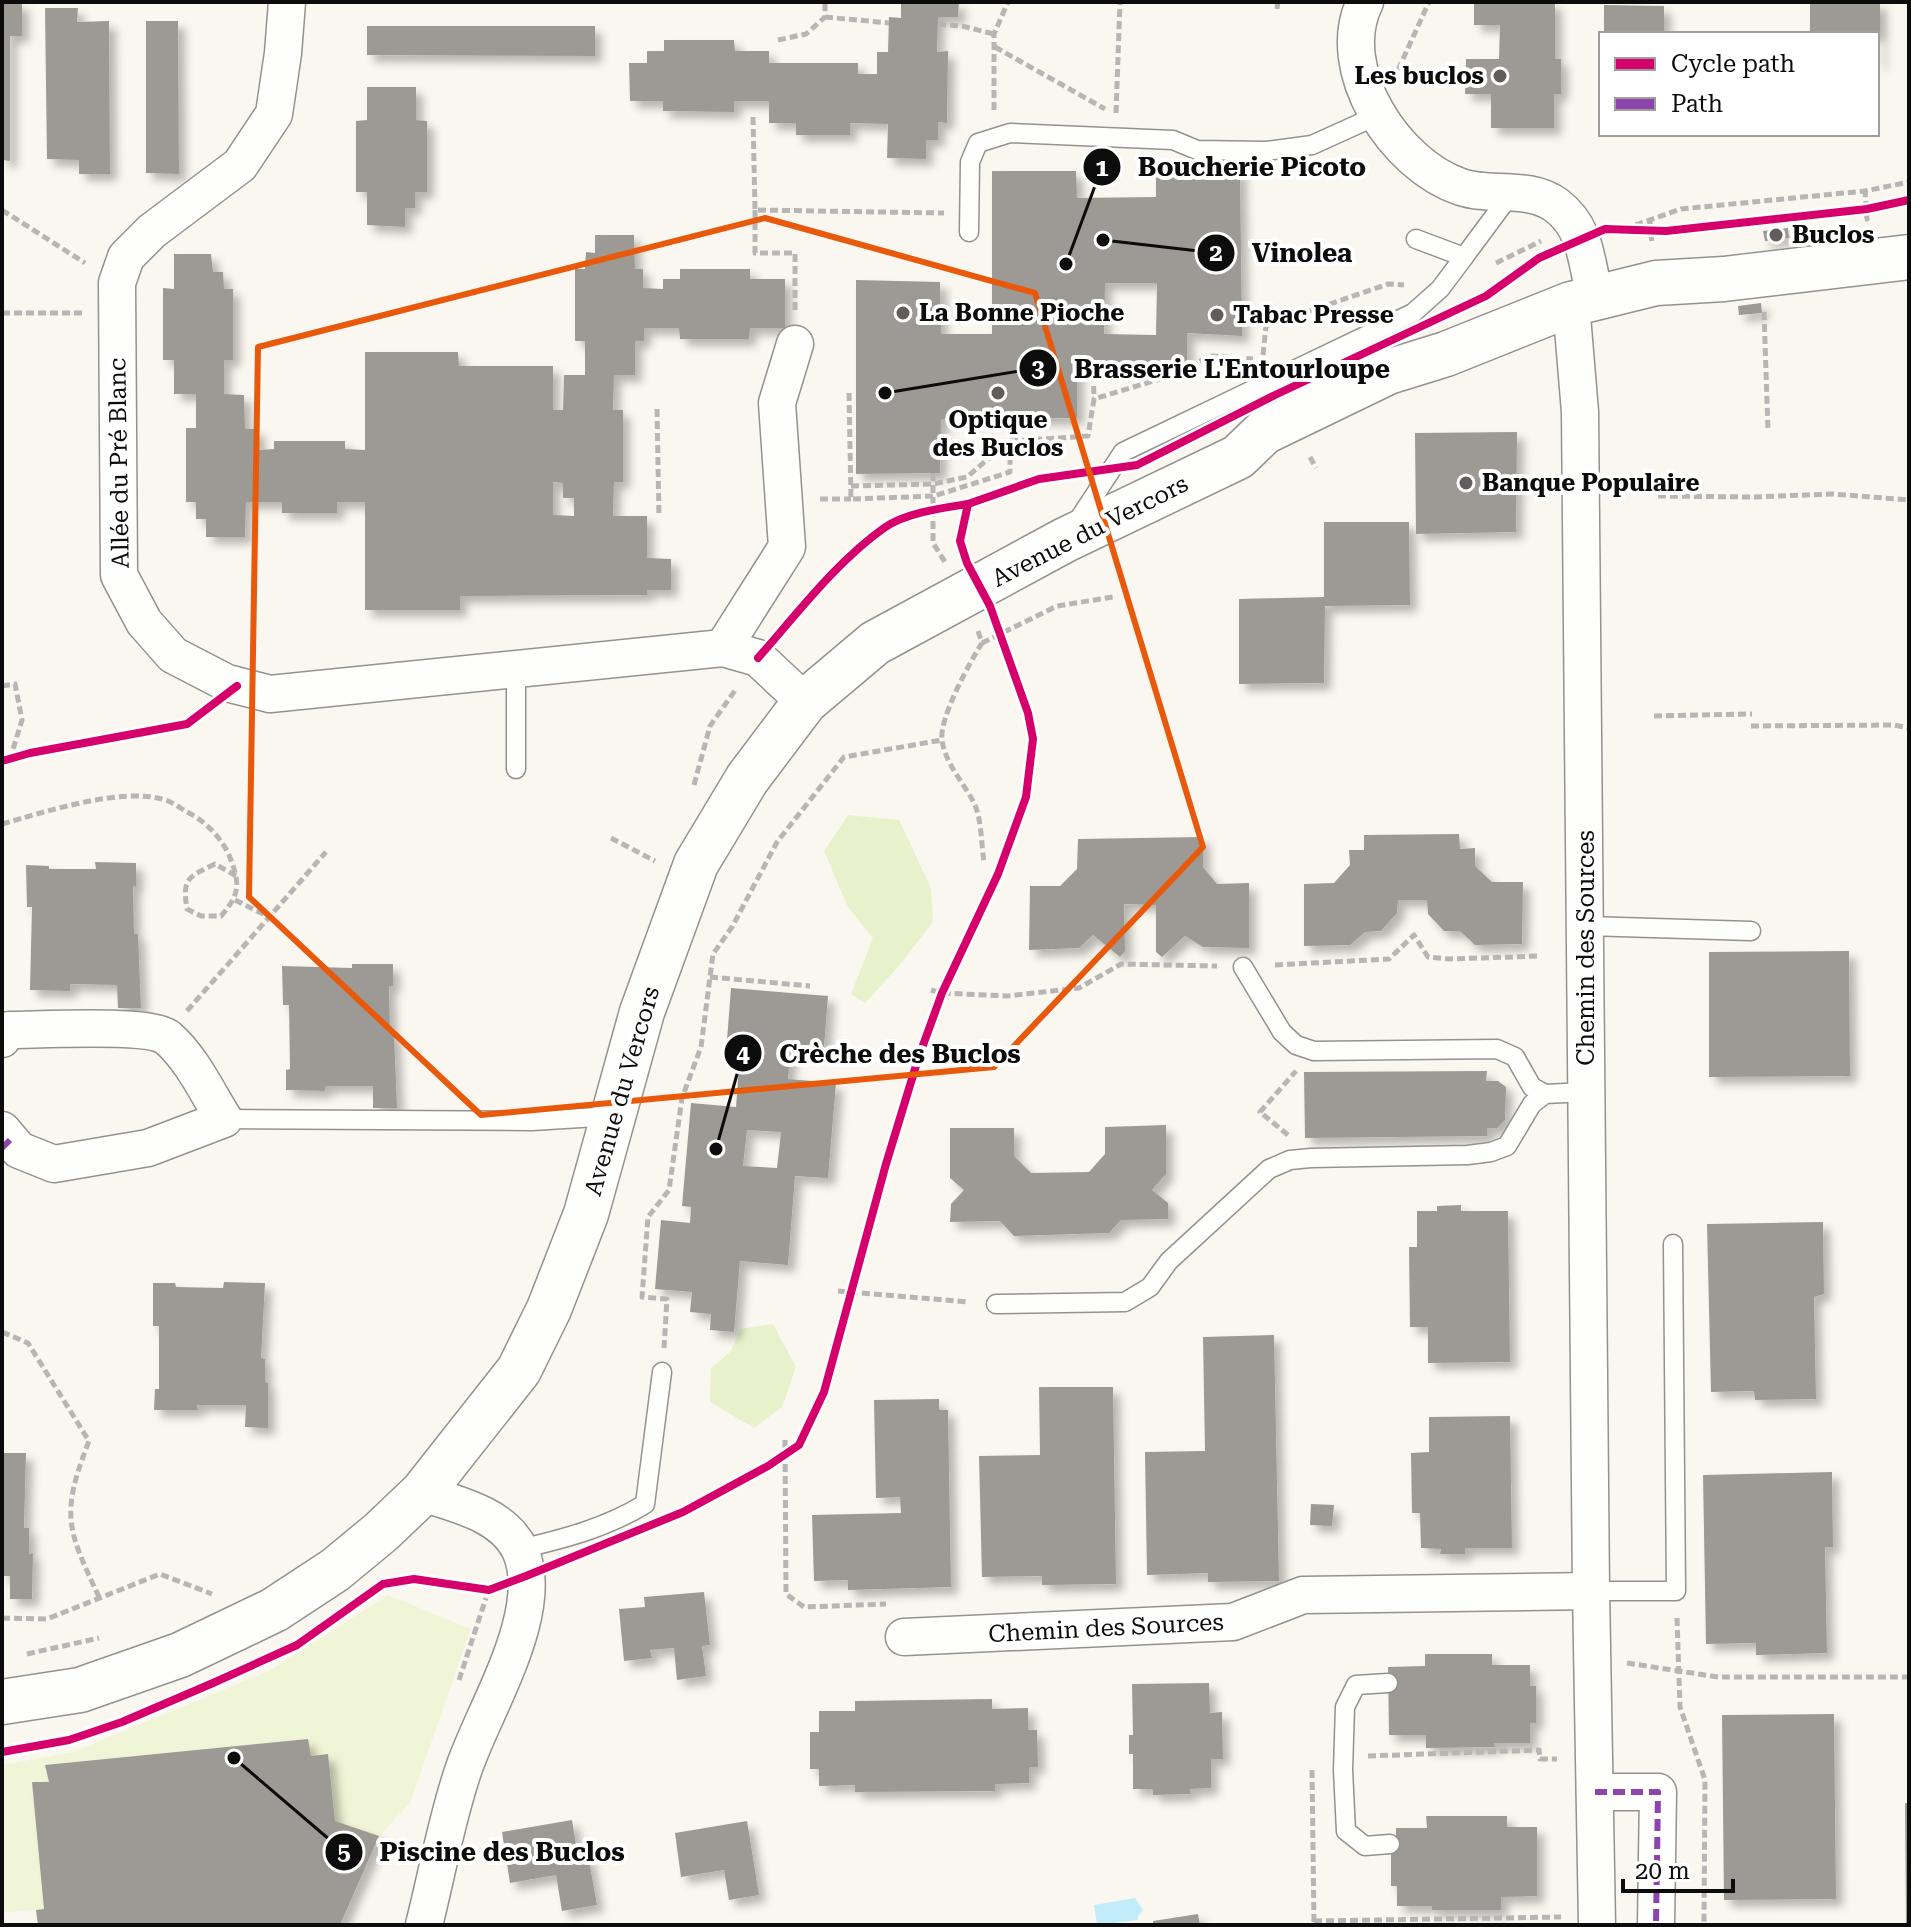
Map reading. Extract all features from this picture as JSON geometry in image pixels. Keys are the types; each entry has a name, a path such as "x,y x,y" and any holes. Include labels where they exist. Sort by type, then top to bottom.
{"street":[{"name":"Allée du Pré Blanc","path":"287,2 274,114 240,165 152,231 126,257 116,298 119,575 144,622 173,655 237,686 270,694 723,648 758,658 805,702"},
{"path":"1365,2 1360,13 1354,52 1376,116 1421,166 1462,187 1513,191 1553,203 1577,224"},
{"name":"Chemin des Sources","path":"1577,224 1583,241 1580,412 1597,1920"},
{"name":"Avenue du Vercors","path":"2,1702 80,1690 180,1655 274,1610 335,1570 422,1493 519,1370 549,1309 586,1214 642,1012 696,864 747,779 805,702 875,643 1065,540 1238,457 1264,432 1388,372 1446,354 1583,301 1656,283 1724,279 1909,257"},
{"path":"723,648 787,547 777,403 795,344"},
{"path":"2,1039 9,1030 128,1029 165,1035 184,1055 224,1119 148,1148 54,1164 19,1150 2,1130"},
{"path":"422,1493 474,1510 499,1525 523,1563 520,1635 463,1770 424,1925"},
{"name":"Chemin des Sources","path":"904,1637 1233,1622 1303,1595 1591,1591"},
{"path":"1594,1775 1658,1792 1656,1925"}],"lane":[{"path":"969,223 970,162 978,143 994,137 1010,133 1115,137 1173,140 1197,150 1266,151 1312,145 1376,116"},
{"path":"1065,540 1123,452 1413,313 1440,289 1513,191"},
{"path":"1416,239 1464,257"},
{"path":"516,671 516,769"},
{"path":"1587,926 1751,931"},
{"path":"1243,967 1282,1032 1296,1045 1314,1051 1497,1049 1515,1057 1532,1087 1545,1094 1586,1092"},
{"path":"996,1304 1125,1302 1150,1287 1169,1261 1269,1169 1290,1160 1302,1159 1491,1152 1507,1146 1532,1104 1545,1094"},
{"path":"224,1119 516,1122 613,1116"},
{"path":"1591,1591 1676,1591 1673,1244"},
{"path":"523,1563 577,1535 626,1516 645,1504 662,1372"},
{"path":"1388,1683 1356,1685 1345,1707 1343,1757 1346,1831 1365,1846 1390,1844"}],"path":[{"path":"825,2 825,17"},
{"path":"994,137 994,34 1008,2"},
{"path":"1115,137 1120,2"},
{"path":"1376,116 1429,2"},
{"path":"778,40 806,34 825,17 889,23"},
{"path":"938,24 994,34"},
{"path":"994,46 1116,115"},
{"path":"753,117 755,253 795,253 795,344"},
{"path":"1624,229 1681,209 1865,191 1909,182"},
{"path":"1852,222 1867,219 1865,191"},
{"path":"1851,210 1881,206"},
{"path":"2,210 116,298"},
{"path":"755,210 969,223"},
{"path":"1495,263 1577,224"},
{"path":"1624,229 1666,231"},
{"path":"1094,399 1170,376 1210,356 1262,359 1266,326 1388,284 1440,289"},
{"path":"2,313 116,298"},
{"path":"1764,334 1768,431"},
{"path":"851,486 933,484 967,477 1010,441 1088,436 1094,399 1093,362"},
{"path":"1170,364 1170,376"},
{"path":"849,393 851,499"},
{"path":"657,409 659,517"},
{"path":"816,499 934,496 1010,472 1010,441"},
{"path":"1310,457 1316,468"},
{"path":"933,473 933,543 950,569"},
{"path":"1658,496 1833,494 1909,500"},
{"path":"921,513 944,507"},
{"path":"984,862 975,804 955,772 942,740 949,709 967,666 982,643 1057,606 1113,597"},
{"path":"994,620 1004,649"},
{"path":"978,629 982,643"},
{"path":"2,686 15,684 22,720 6,760"},
{"path":"173,727 187,724 237,686"},
{"path":"1654,716 1752,714"},
{"path":"1751,726 1894,725 1909,728"},
{"path":"662,1372 667,1299 642,1297 648,1217 669,1190 682,1098 701,1047 713,954 732,927 777,842 844,757 942,740"},
{"path":"6,760 20,756"},
{"path":"2,824 64,806 134,796 165,800 198,817 222,841 238,877 235,900 221,916 201,916 187,909 184,889 193,875 215,864 238,877"},
{"path":"611,838 660,863"},
{"path":"165,1035 326,852"},
{"path":"235,900 269,917"},
{"path":"931,990 1007,996 1079,988 1121,964 1243,967 1389,959 1414,935 1428,957 1540,956"},
{"path":"710,977 810,986"},
{"path":"937,1006 948,980"},
{"path":"1302,1159 1295,1140 1260,1112 1297,1070 1307,1049"},
{"path":"847,1307 854,1281"},
{"path":"838,1291 996,1304"},
{"path":"3,1330 28,1343 89,1441 74,1478 69,1518 79,1554 100,1599"},
{"path":"785,1440 786,1594 804,1607 891,1604 904,1637"},
{"path":"777,1460 799,1445"},
{"path":"481,1589 489,1590 523,1563"},
{"path":"2,1618 47,1619 160,1574 213,1594 199,1600"},
{"path":"1676,1591 1679,1671"},
{"path":"25,1654 113,1634"},
{"path":"1592,1659 1718,1677 1909,1677"},
{"path":"1343,1757 1539,1750 1540,1759 1594,1775"},
{"path":"1312,1770 1314,1923 1597,1920"}],"highlighted area":[{"path":"765,218 1035,293 1203,847 994,1067 481,1115 249,897 258,347"}],"green space":[{"path":"848,815 899,820 931,888 933,922 865,1003 851,994 873,938 848,907 824,851"},
{"path":"773,1324 796,1367 782,1407 754,1428 710,1402 711,1368 731,1351 740,1329"},
{"path":"388,1595 471,1629 410,1803 379,1836 340,1925 38,1925 35,1910 2,1913 2,1765 73,1752 269,1671"}],"water":[{"path":"1135,1898 1143,1910 1138,1920 1097,1925 1094,1905"}],"building":[{"path":"2,2 22,3 22,36 10,36 10,161 2,160"},
{"path":"901,2 959,2 958,17 938,17 937,52 948,51 947,123 938,122 938,140 926,140 926,159 887,158 888,124 850,123 850,135 796,135 796,123 769,123 769,101 734,101 734,112 663,111 663,101 630,101 629,63 647,63 647,51 664,51 664,40 734,40 735,51 769,51 769,63 858,63 858,74 877,74 877,52 888,52 889,17 901,18"},
{"name":"Les buclos","path":"1474,2 1555,2 1555,59 1561,59 1561,94 1554,94 1554,128 1491,128 1491,94 1465,94 1466,59 1499,59 1500,25 1474,25"},
{"path":"1810,2 1880,2 1880,63 1879,32 1810,32"},
{"path":"1604,5 1664,6 1664,32 1604,32"},
{"path":"45,8 78,8 77,22 109,21 110,174 79,174 79,160 47,159"},
{"path":"146,21 178,21 179,174 146,173"},
{"path":"367,26 595,26 595,56 367,55"},
{"path":"367,87 416,87 416,120 427,121 427,192 415,192 415,208 405,208 405,227 367,225 367,192 356,192 356,121 367,120"},
{"path":"1240,170 1242,336 1187,333 1187,365 1077,362 1077,418 941,419 940,473 856,474 856,280 940,282 941,334 992,334 992,171 1076,171 1077,198 1156,197 1156,171","holes":["1105,283 1157,283 1156,335 1104,334"]},
{"name":"Buclos","path":"1788,228 1789,238 1765,241 1763,231"},
{"path":"595,235 634,235 635,269 643,269 643,288 663,289 663,279 680,279 680,269 750,269 750,279 785,279 785,328 750,328 749,339 680,339 679,328 644,328 644,341 635,341 635,375 614,375 613,410 623,410 623,482 614,482 613,516 647,516 647,558 671,559 671,590 647,590 647,595 460,596 460,610 365,610 365,502 337,502 337,513 282,513 282,502 246,502 245,537 206,537 206,519 196,519 196,502 186,502 186,428 196,428 196,394 174,394 174,360 163,360 163,288 174,289 174,254 211,254 213,272 223,272 224,289 233,289 233,360 224,360 224,394 244,395 245,429 258,429 258,450 274,449 274,441 345,441 345,449 365,450 365,352 458,352 459,366 553,366 553,410 563,410 564,375 585,375 585,341 575,341 575,269 585,269 586,252 595,253","holes":["553,482 563,483 563,498 574,498 574,516 553,515"]},
{"name":"Buclos","path":"1761,303 1762,313 1739,315 1738,306"},
{"name":"Banque Populaire","path":"1517,432 1516,532 1416,534 1415,433"},
{"path":"1324,522 1409,522 1410,605 1325,606 1324,683 1239,684 1239,599 1324,597"},
{"path":"1459,834 1460,849 1475,848 1475,866 1492,882 1523,882 1522,944 1475,945 1460,931 1444,931 1428,914 1427,900 1398,900 1397,913 1381,931 1365,932 1350,945 1304,946 1304,884 1334,883 1350,865 1349,850 1364,850 1364,835"},
{"path":"1203,837 1203,867 1217,884 1249,883 1249,948 1203,947 1185,936 1162,957 1156,952 1156,905 1124,904 1125,951 1120,957 1093,935 1079,948 1029,950 1030,886 1060,886 1077,869 1078,839"},
{"path":"95,862 136,863 134,934 138,934 141,1008 118,1008 117,985 70,984 70,991 30,990 32,907 27,907 26,865 49,866 49,869 96,869"},
{"path":"1849,951 1850,1076 1709,1077 1709,952"},
{"path":"352,964 393,964 393,986 389,986 390,1033 394,1033 397,1108 373,1108 373,1086 326,1086 325,1091 286,1090 286,1070 290,1069 289,1005 283,1005 282,966 352,968"},
{"path":"731,988 828,996 824,1047 791,1044 788,1079 836,1083 828,1178 795,1176 788,1265 740,1261 734,1332 710,1330 711,1314 690,1312 692,1292 655,1289 661,1220 690,1223 691,1207 682,1206 691,1103 736,1107 741,1041 727,1040","holes":["747,1130 781,1132 777,1168 743,1166"]},
{"path":"1487,1071 1486,1081 1498,1081 1506,1087 1505,1120 1497,1128 1487,1128 1487,1136 1305,1138 1304,1072"},
{"path":"1166,1125 1166,1174 1152,1190 1168,1203 1168,1219 1121,1220 1109,1233 1014,1236 1000,1221 950,1222 951,1204 964,1190 950,1178 950,1128 1014,1128 1014,1156 1031,1173 1089,1172 1105,1154 1105,1127"},
{"path":"1461,1205 1461,1211 1508,1211 1510,1362 1428,1363 1428,1327 1410,1327 1409,1247 1417,1247 1417,1211 1437,1211 1437,1206"},
{"path":"1823,1222 1824,1294 1814,1297 1816,1399 1755,1400 1754,1391 1711,1392 1707,1224"},
{"path":"224,1282 265,1283 261,1358 265,1359 265,1382 268,1383 268,1428 245,1427 246,1405 197,1405 198,1410 154,1410 155,1389 159,1389 159,1326 153,1326 153,1283 223,1288"},
{"path":"1274,1335 1279,1581 1208,1582 1208,1573 1147,1575 1145,1452 1205,1451 1203,1337"},
{"path":"1039,1387 1113,1387 1116,1584 1042,1585 1042,1576 982,1577 979,1456 1040,1455"},
{"path":"939,1399 939,1410 948,1410 951,1587 848,1590 848,1580 814,1581 812,1515 901,1513 900,1497 876,1498 874,1400"},
{"path":"1510,1416 1512,1548 1465,1548 1465,1554 1440,1554 1441,1549 1421,1548 1420,1513 1412,1513 1411,1453 1429,1452 1429,1417"},
{"path":"2,1453 26,1453 24,1528 29,1528 29,1554 33,1553 32,1599 10,1599 10,1576 2,1576"},
{"path":"1832,1472 1833,1547 1825,1547 1827,1653 1756,1655 1756,1643 1706,1644 1703,1475"},
{"path":"1311,1504 1334,1505 1332,1526 1310,1525"},
{"path":"704,1592 710,1645 702,1646 706,1676 677,1680 674,1648 650,1650 652,1658 624,1661 619,1609 645,1607 644,1597"},
{"path":"1425,1654 1492,1654 1492,1665 1530,1665 1530,1686 1536,1686 1536,1723 1530,1723 1530,1743 1426,1748 1426,1735 1389,1735 1388,1667 1425,1666"},
{"path":"1209,1683 1210,1713 1222,1712 1223,1759 1211,1759 1211,1788 1190,1789 1190,1794 1153,1795 1153,1789 1133,1789 1133,1754 1129,1754 1129,1735 1133,1735 1132,1684"},
{"path":"992,1699 992,1709 1028,1708 1028,1730 1037,1730 1038,1767 1029,1767 1029,1783 995,1784 995,1791 855,1792 855,1785 819,1786 819,1769 810,1769 810,1732 819,1732 819,1711 855,1711 855,1701"},
{"path":"1834,1714 1836,1899 1724,1900 1722,1715"},
{"path":"308,1739 311,1756 328,1754 335,1821 379,1836 340,1925 38,1925 36,1910 44,1909 32,1782 49,1782 45,1765"},
{"path":"1905,1803 1909,1803 1909,1925 1906,1925"},
{"path":"1426,1816 1507,1816 1507,1827 1537,1827 1537,1896 1501,1897 1501,1910 1432,1910 1432,1906 1397,1906 1397,1886 1391,1886 1391,1850 1396,1850 1396,1828 1427,1828"},
{"path":"572,1820 578,1857 588,1855 597,1905 562,1911 556,1875 510,1883 502,1832"},
{"path":"747,1821 759,1895 729,1900 724,1870 681,1877 675,1833"},
{"path":"1198,1914 1200,1925 1153,1925 1153,1921"}],"marked path":[{"path":"2,1148 10,1140"},
{"path":"1595,1792 1658,1792 1656,1925"}],"cycle path":[{"path":"2,1752 69,1740 122,1722 213,1683 297,1645 383,1584 414,1579 489,1590 526,1576 683,1512 768,1466 799,1445 824,1392 918,1059 942,993 998,874 1026,797 1033,739 1028,713 990,606 967,563 960,541 968,504 1039,479 1137,465 1275,395 1486,296 1539,258 1605,229 1666,231 1867,209 1909,200"},
{"path":"758,658 833,572 884,528 913,515 968,504"},
{"path":"2,761 187,724 237,686"}],"place":[{"name":"Les buclos","path":"1500,76"},
{"name":"Buclos","path":"1776,235"},
{"name":"Vinolea","path":"1103,240"},
{"name":"Boucherie Picoto","path":"1066,264"},
{"name":"La Bonne Pioche","path":"903,313"},
{"name":"Tabac Presse","path":"1217,315"},
{"name":"Brasserie L'Entourloupe","path":"885,393"},
{"name":"Optique des Buclos","path":"998,393"},
{"name":"Banque Populaire","path":"1466,483"},
{"name":"Crèche des Buclos","path":"716,1149"},
{"name":"Piscine des Buclos","path":"234,1758"}]}
